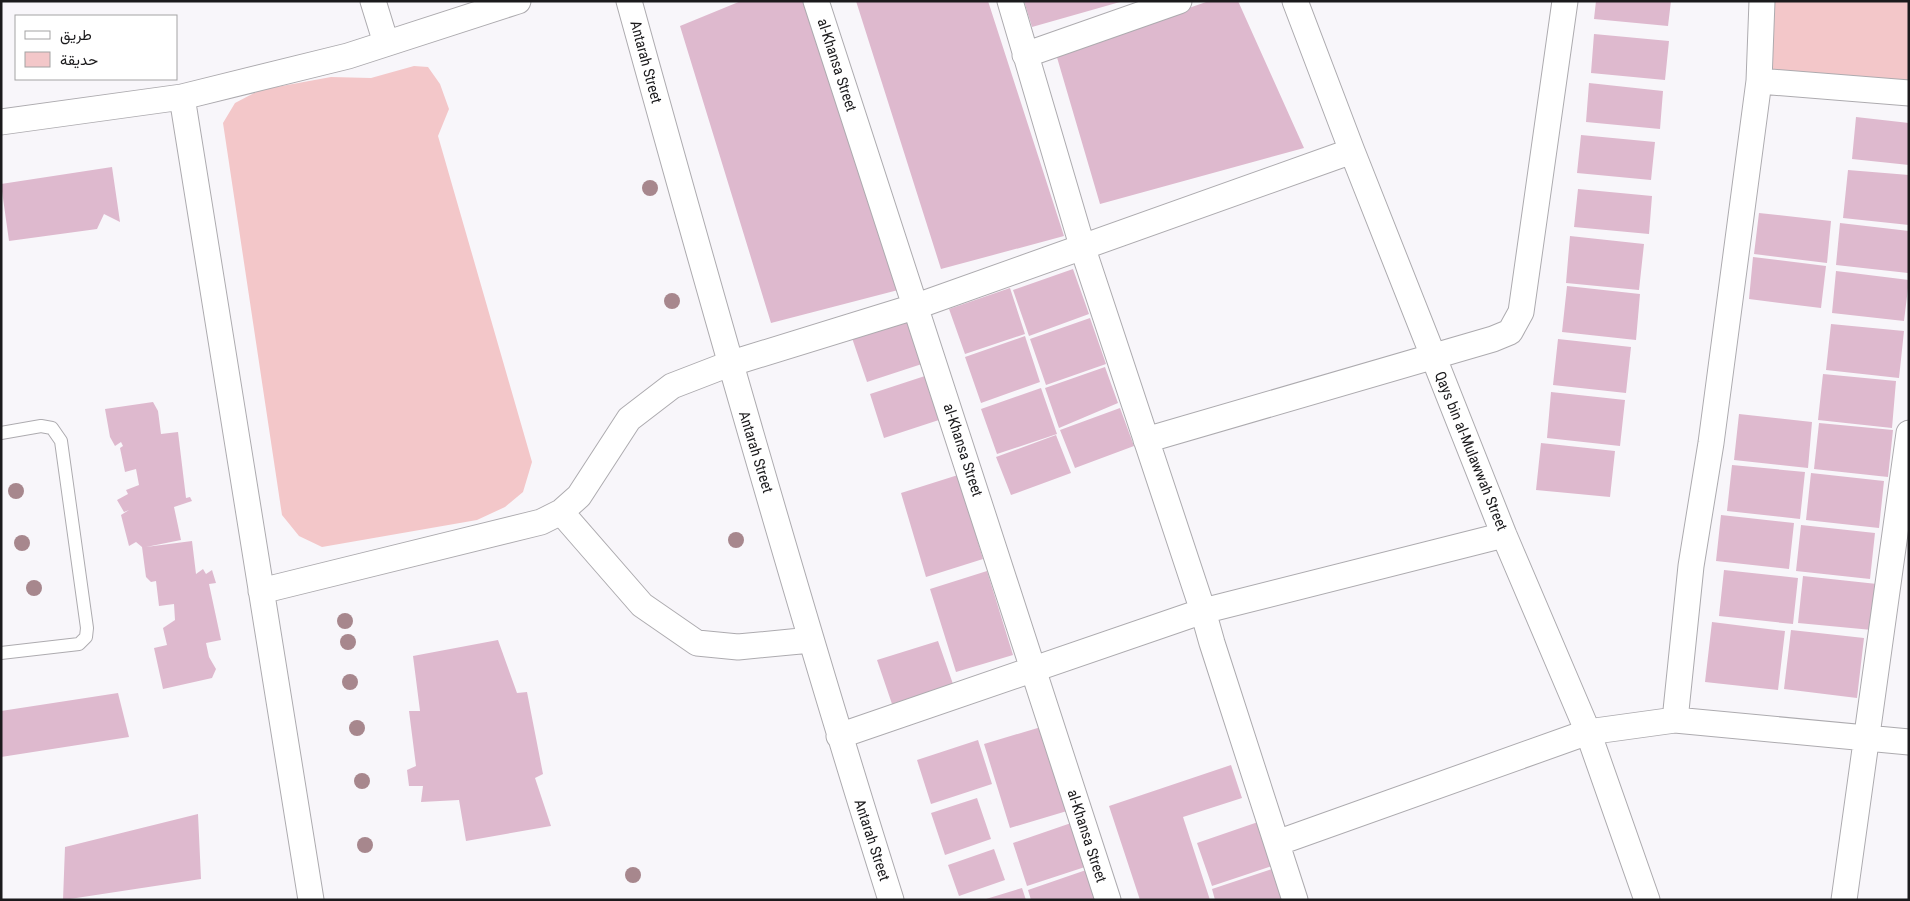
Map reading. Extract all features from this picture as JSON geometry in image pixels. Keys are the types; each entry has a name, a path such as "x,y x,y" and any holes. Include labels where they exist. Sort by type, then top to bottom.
{"street":[{"path":"373,1 386,43"},
{"path":"1,122 182,97 348,56 518,1"},
{"name":"Antarah Street","path":"630,1 729,364 839,736 891,900"},
{"name":"al-Khansa Street","path":"816,1 917,306 1108,900"},
{"path":"1010,1 1083,249 1204,611 1214,652 1295,900"},
{"path":"1025,55 1179,1"},
{"name":"Qays bin al-Mulawwah Street","path":"1295,1 1352,151 1504,535 1588,732 1647,900"},
{"path":"1146,440 1433,357 1510,332 1521,312 1565,1"},
{"path":"1676,720 1690,566 1711,443 1759,81 1762,1"},
{"path":"1759,81 1909,93"},
{"path":"182,97 311,900"},
{"path":"262,591 541,522 561,512 579,496 629,420 672,386 729,364 917,306 1083,249 1352,151"},
{"path":"1844,900 1909,433"},
{"path":"561,512 642,604 697,643 738,647 811,640"},
{"path":"839,736 1204,611 1504,535"},
{"path":"1277,843 1588,732 1676,720 1909,742"}],"lane":[{"path":"1,433 41,426 52,428 61,441 87,628 86,637 79,644 1,653"}],"green space":[{"path":"1762,1 1909,1 1909,93 1759,81"},
{"path":"414,66 428,67 440,84 449,109 438,136 532,462 523,492 505,507 477,520 322,547 299,536 282,515 223,123 235,103 260,90 331,77 371,78"}],"building":[{"path":"741,1 805,1 902,289 771,323 680,26"},
{"path":"856,1 988,1 1064,236 941,269"},
{"path":"1024,1 1120,1 1120,2 1032,27"},
{"path":"1209,1 1238,1 1304,148 1100,204 1056,54"},
{"path":"1596,1 1671,1 1668,26 1594,19"},
{"path":"1594,34 1669,41 1665,80 1591,73"},
{"path":"1589,83 1663,91 1660,129 1586,122"},
{"path":"1856,117 1909,123 1909,165 1852,159"},
{"path":"1581,135 1655,142 1651,180 1577,173"},
{"path":"112,167 120,222 104,214 97,229 9,241 1,184"},
{"path":"1848,170 1909,175 1909,225 1843,218"},
{"path":"1578,189 1652,196 1649,234 1574,227"},
{"path":"1759,213 1831,221 1827,263 1754,254"},
{"path":"1840,223 1909,231 1908,273 1836,265"},
{"path":"1570,236 1644,244 1639,290 1566,283"},
{"path":"1753,257 1826,266 1821,308 1749,299"},
{"path":"1073,269 1089,314 1029,336 1013,290"},
{"path":"1836,271 1909,280 1904,321 1832,313"},
{"path":"1567,286 1640,294 1636,340 1562,332"},
{"path":"1010,288 1025,334 965,354 949,309"},
{"path":"913,318 928,362 867,382 852,338"},
{"path":"1090,318 1106,364 1046,385 1030,339"},
{"path":"1831,324 1904,331 1899,378 1826,370"},
{"path":"1025,336 1040,382 981,403 965,357"},
{"path":"1558,339 1631,347 1626,393 1553,385"},
{"path":"1105,367 1118,403 1059,428 1045,388"},
{"path":"931,374 945,418 884,438 870,394"},
{"path":"1823,374 1896,381 1892,428 1818,420"},
{"path":"1041,388 1057,434 997,454 981,409"},
{"path":"1551,392 1625,400 1620,446 1547,438"},
{"path":"153,402 158,411 161,434 178,432 186,498 190,497 192,501 174,507 181,540 146,547 192,541 196,574 203,569 206,574 212,570 216,583 209,584 221,640 206,643 209,657 216,669 212,678 163,689 154,648 167,645 163,628 175,620 174,604 159,606 156,581 151,582 146,577 142,547 136,542 129,546 121,515 129,510 124,512 117,500 128,494 126,490 139,485 136,469 125,472 120,448 123,446 121,442 115,446 110,437 105,409"},
{"path":"1120,408 1134,446 1075,468 1060,430"},
{"path":"1739,414 1812,422 1808,468 1734,460"},
{"path":"1819,423 1893,430 1888,477 1814,469"},
{"path":"1056,435 1071,473 1011,495 996,457"},
{"path":"1541,443 1615,451 1610,497 1536,490"},
{"path":"1732,465 1805,472 1800,519 1727,511"},
{"path":"1811,473 1884,481 1879,528 1806,520"},
{"path":"958,475 983,559 926,577 901,493"},
{"path":"1721,515 1794,523 1789,569 1716,561"},
{"path":"1801,525 1875,533 1870,579 1796,571"},
{"path":"1724,570 1798,578 1793,624 1719,616"},
{"path":"987,571 1013,655 956,672 930,589"},
{"path":"1803,576 1877,584 1872,630 1798,623"},
{"path":"1712,622 1785,631 1778,690 1705,682"},
{"path":"1791,630 1864,638 1857,698 1784,689"},
{"path":"498,640 517,693 527,692 543,774 535,778 551,826 466,841 459,800 421,802 423,786 409,786 407,770 416,766 409,711 420,711 413,656"},
{"path":"938,641 953,684 892,704 877,660"},
{"path":"118,693 129,737 1,757 1,711"},
{"path":"1041,727 1067,811 1010,828 984,744"},
{"path":"978,740 992,784 931,804 917,760"},
{"path":"1231,765 1242,798 1183,817 1210,900 1140,900 1109,806"},
{"path":"977,798 991,839 945,855 931,813"},
{"path":"198,814 201,879 63,900 65,847"},
{"path":"1074,822 1088,866 1027,886 1013,843"},
{"path":"1258,822 1272,866 1212,886 1197,843"},
{"path":"994,849 1005,880 959,896 948,865"},
{"path":"1089,869 1099,900 1031,900 1028,890"},
{"path":"1272,869 1282,900 1215,900 1212,889"},
{"path":"1022,888 1026,900 986,900 986,899"}]}
